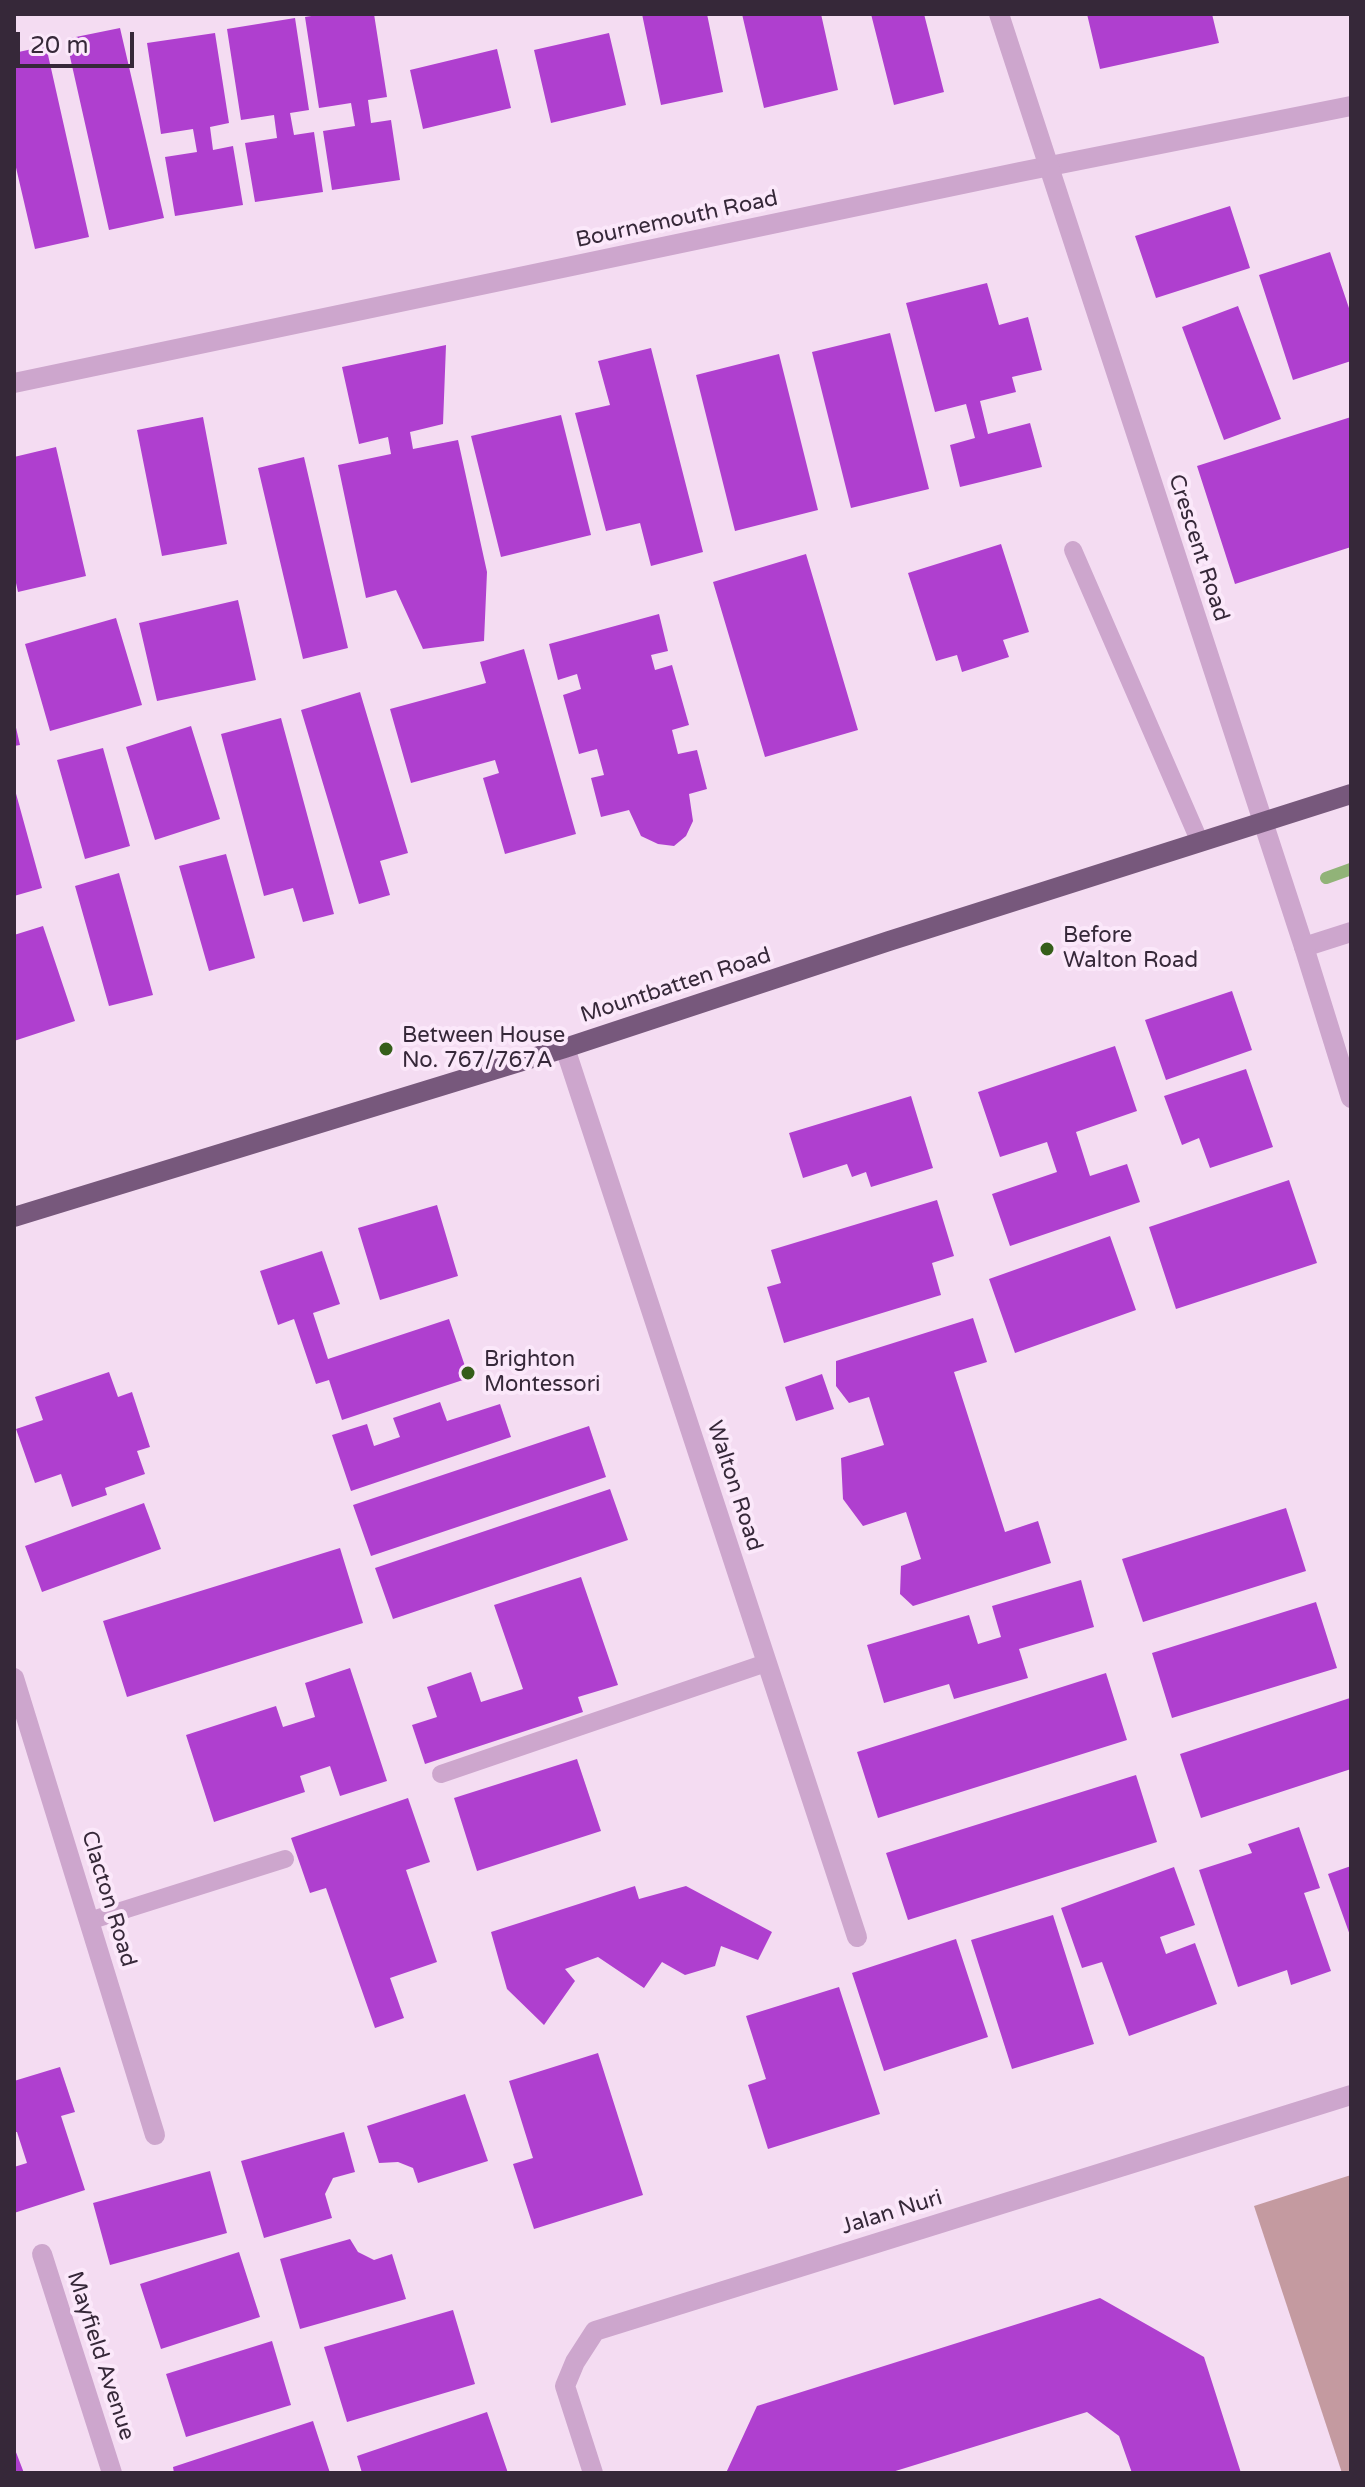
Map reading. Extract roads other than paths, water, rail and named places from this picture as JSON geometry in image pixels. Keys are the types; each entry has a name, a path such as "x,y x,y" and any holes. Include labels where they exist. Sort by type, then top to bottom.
{"main road":[{"name":"Mountbatten Road","path":"14,1217 565,1048 1199,840 1351,794"}],"street":[{"name":"Crescent Road","path":"999,14 1351,1098"},
{"name":"Bournemouth Road","path":"14,383 1351,106"},
{"path":"1304,947 1351,932"},
{"name":"Walton Road","path":"565,1048 857,1937"},
{"name":"Clacton Road","path":"14,1678 155,2135"},
{"name":"Jalan Nuri","path":"593,2473 565,2386 575,2362 595,2331 1351,2095"},
{"name":"Mayfield Avenue","path":"42,2254 112,2473"}],"lane":[{"path":"1073,550 1199,840"},
{"path":"441,1774 766,1663"},
{"path":"89,1921 285,1859"}],"waterway":[{"path":"1326,878 1351,869"}],"place":[{"name":"Before Walton Road","path":"1047,949"},
{"name":"Between House No. 767/767A","path":"386,1049"},
{"name":"Brighton Montessori","path":"468,1373"}]}
